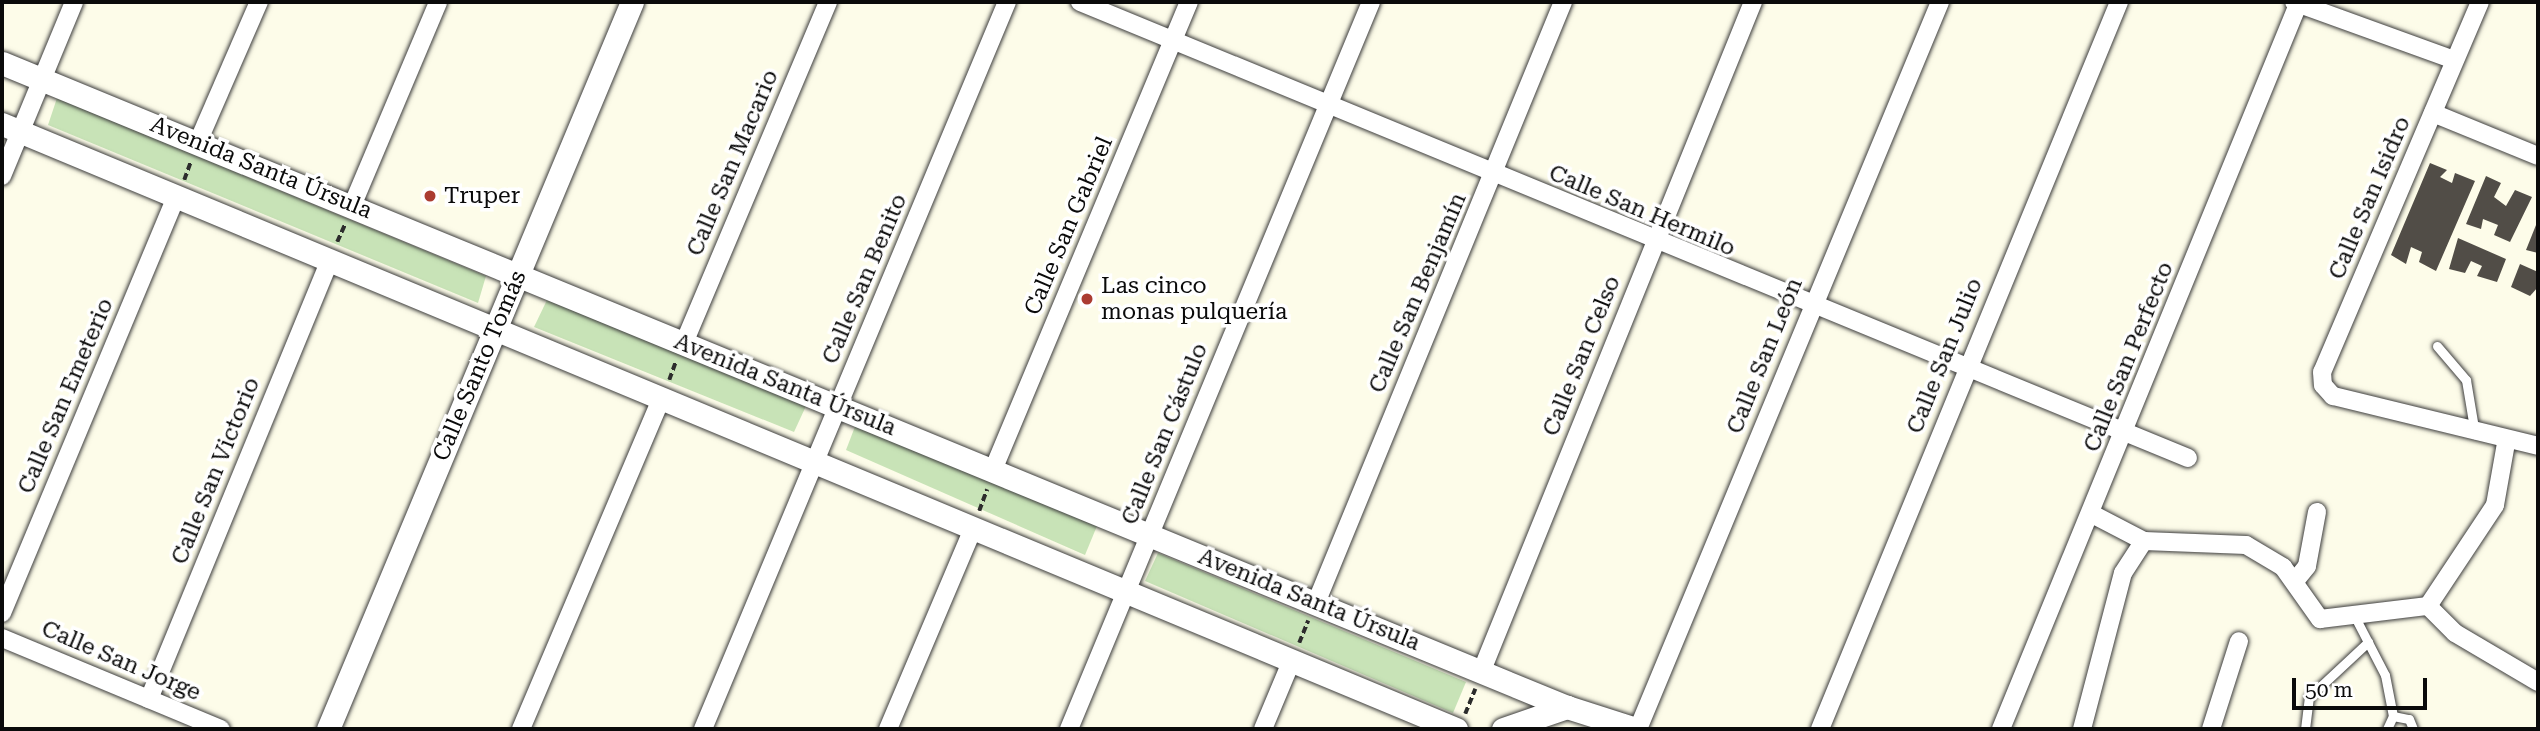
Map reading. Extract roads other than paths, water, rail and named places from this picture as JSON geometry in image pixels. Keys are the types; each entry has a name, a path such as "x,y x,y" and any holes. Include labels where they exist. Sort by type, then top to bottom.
{"street":[{"path":"2,176 11,128 40,78 74,2"},
{"path":"198,142 259,2"},
{"path":"352,206 438,2"},
{"name":"Calle Santo Tomás","path":"328,729 632,2"},
{"name":"Calle San Macario","path":"684,343 828,2"},
{"name":"Calle San Benito","path":"703,729 1007,2"},
{"name":"Calle San Hermilo","path":"1080,2 1654,243 2188,458"},
{"name":"Calle San Gabriel","path":"993,470 1189,2"},
{"name":"Calle San Cástulo","path":"1069,729 1371,2"},
{"name":"Calle San Benjamín","path":"1316,603 1563,2"},
{"name":"Calle San Celso","path":"1482,670 1754,2"},
{"name":"Calle San León","path":"1637,729 1940,2"},
{"name":"Calle San Julio","path":"1820,729 1965,370 2119,2"},
{"path":"2297,2 2454,60"},
{"name":"Calle San Perfecto","path":"2001,729 2092,514 2297,2"},
{"name":"Calle San Isidro","path":"2475,435 2333,396 2322,372 2480,2"},
{"name":"Avenida Santa Úrsula","path":"2,62 518,277 1567,707 1637,729"},
{"path":"2433,113 2538,156"},
{"path":"11,128 1290,662 1460,723"},
{"name":"Calle San Emeterio","path":"2,614 176,198"},
{"name":"Calle San Victorio","path":"149,699 329,262"},
{"path":"521,729 661,399"},
{"path":"2475,435 2506,443 2538,446"},
{"path":"2092,514 2144,541 2246,545 2295,581 2320,619 2355,617 2428,606 2488,521 2506,443"},
{"path":"2295,581 2307,566 2318,512"},
{"path":"888,729 973,529"},
{"path":"2082,729 2123,573 2144,541"},
{"path":"2428,606 2455,633 2538,682"},
{"name":"Calle San Jorge","path":"2,638 221,729"},
{"path":"2211,729 2239,641"},
{"path":"1263,729 1290,662"},
{"path":"1503,729 1567,707"}],"lane":[{"path":"2437,346 2466,380 2475,435"},
{"path":"2355,617 2385,675 2393,716 2387,729"},
{"path":"2305,729 2309,696 2368,642"},
{"path":"2393,716 2409,719 2413,729"}],"place":[{"name":"Truper","path":"430,196"},
{"name":"Las cinco monas pulquería","path":"1087,299"}]}
